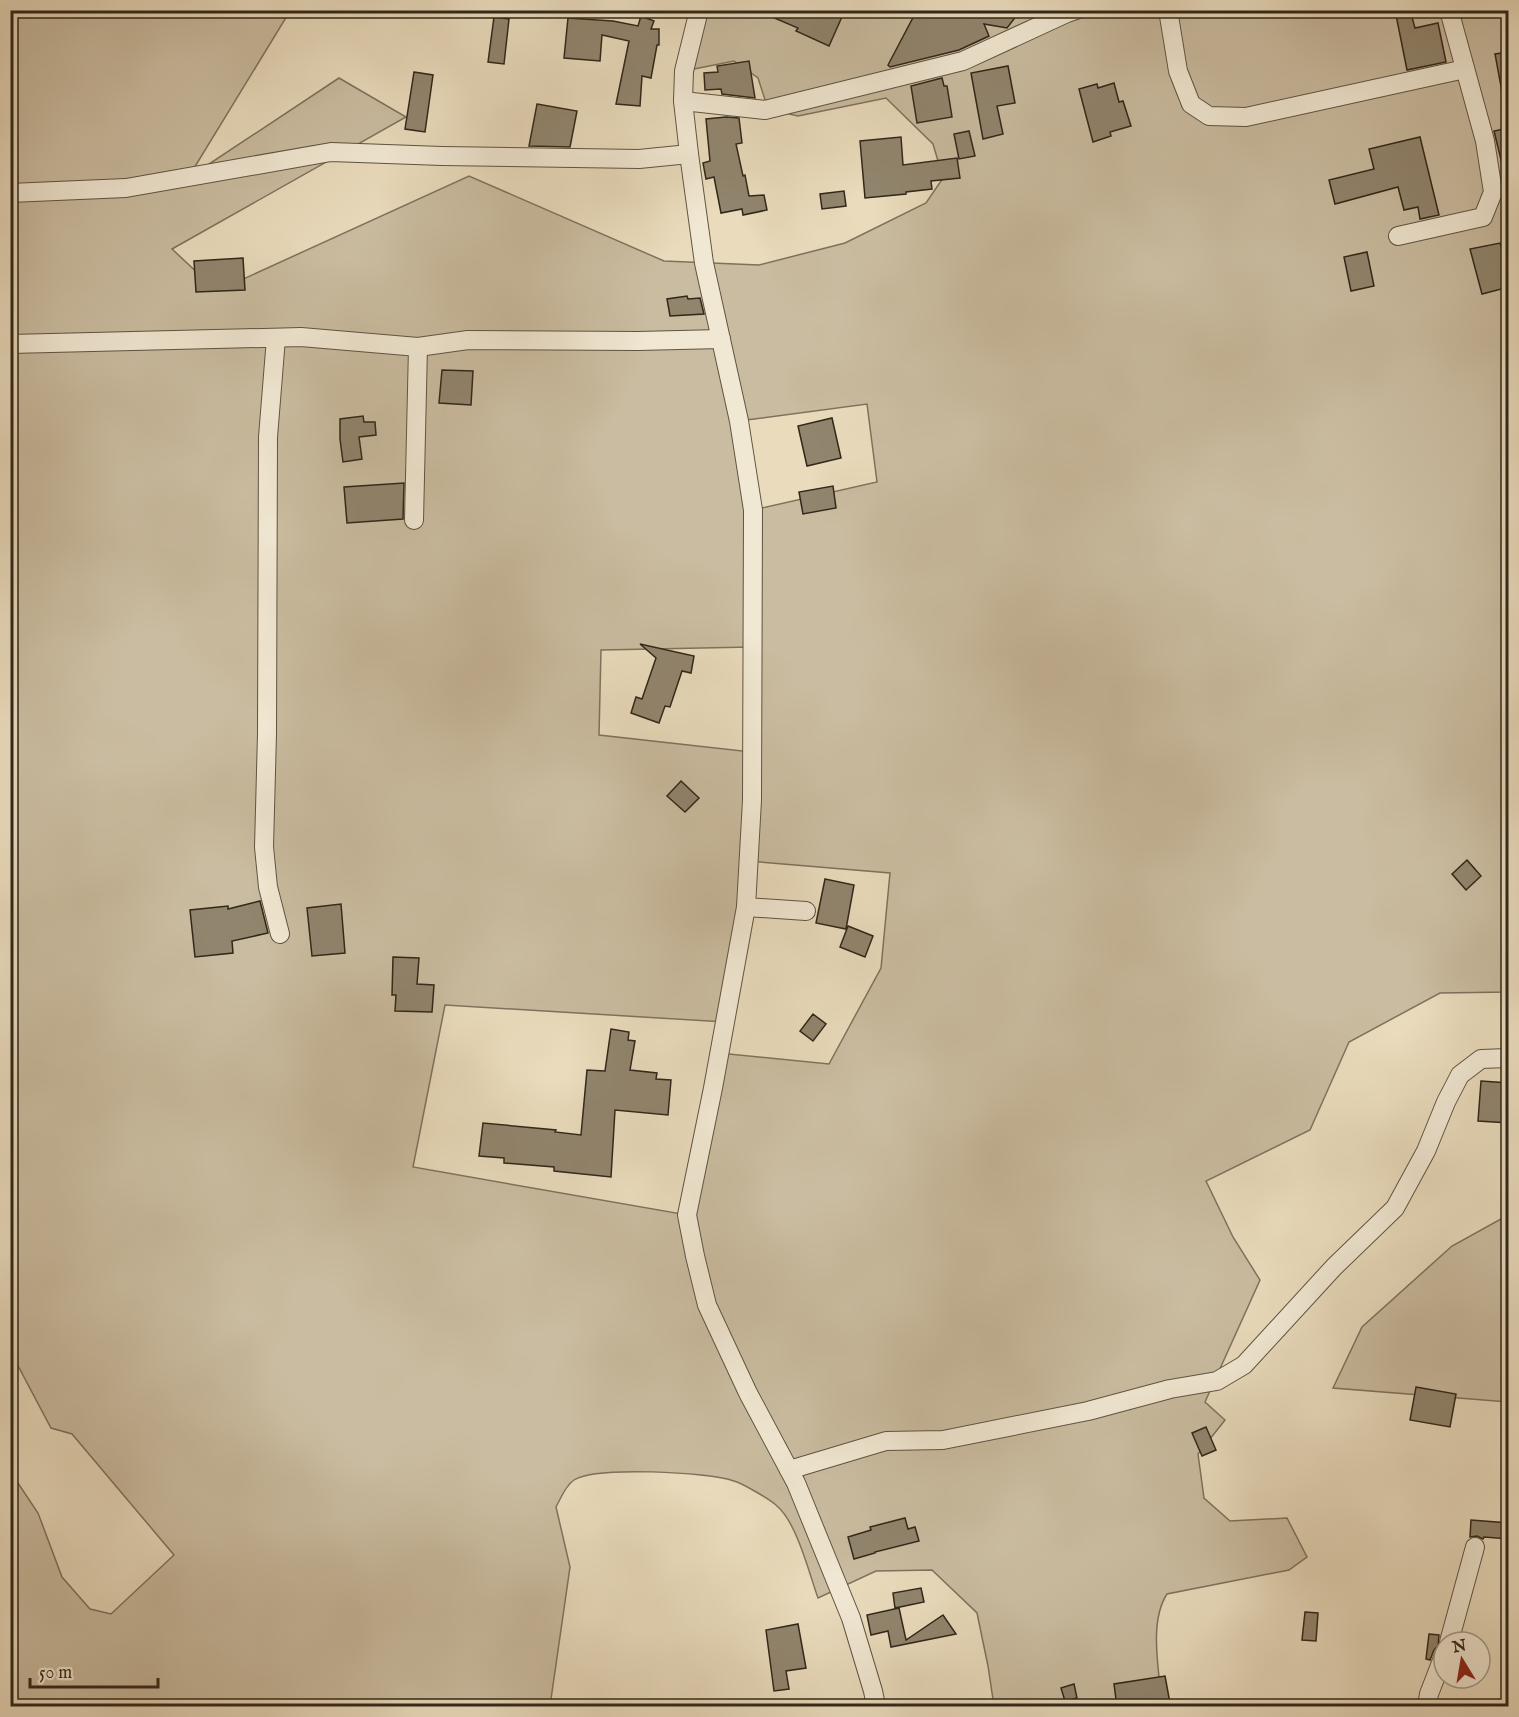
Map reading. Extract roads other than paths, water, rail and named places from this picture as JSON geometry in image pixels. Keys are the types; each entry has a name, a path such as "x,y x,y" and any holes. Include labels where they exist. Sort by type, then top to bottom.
{"street":[{"path":"699,10 684,71 683,102 704,262 739,421 753,510 752,800 746,907 687,1215 707,1305 748,1393 789,1470 851,1618 876,1707"},
{"path":"683,102 765,110 963,61 1076,10"},
{"path":"1168,10 1178,71 1191,104 1209,116 1246,117 1465,69"},
{"path":"1398,236 1483,216 1493,192 1485,141 1449,10"},
{"path":"10,193 126,188 331,152 639,159 689,154"},
{"path":"10,344 302,337 418,347 468,340 721,339"},
{"path":"276,338 268,437 267,734 264,847 268,888 280,934"},
{"path":"414,520 418,347"},
{"path":"746,907 806,910"},
{"path":"789,1470 886,1441 943,1440 1088,1412 1170,1389 1217,1381 1244,1365 1334,1267 1395,1208 1426,1151 1460,1075 1481,1059 1509,1058"},
{"path":"1452,1630 1475,1547"},
{"path":"1427,1707 1432,1686"}]}
